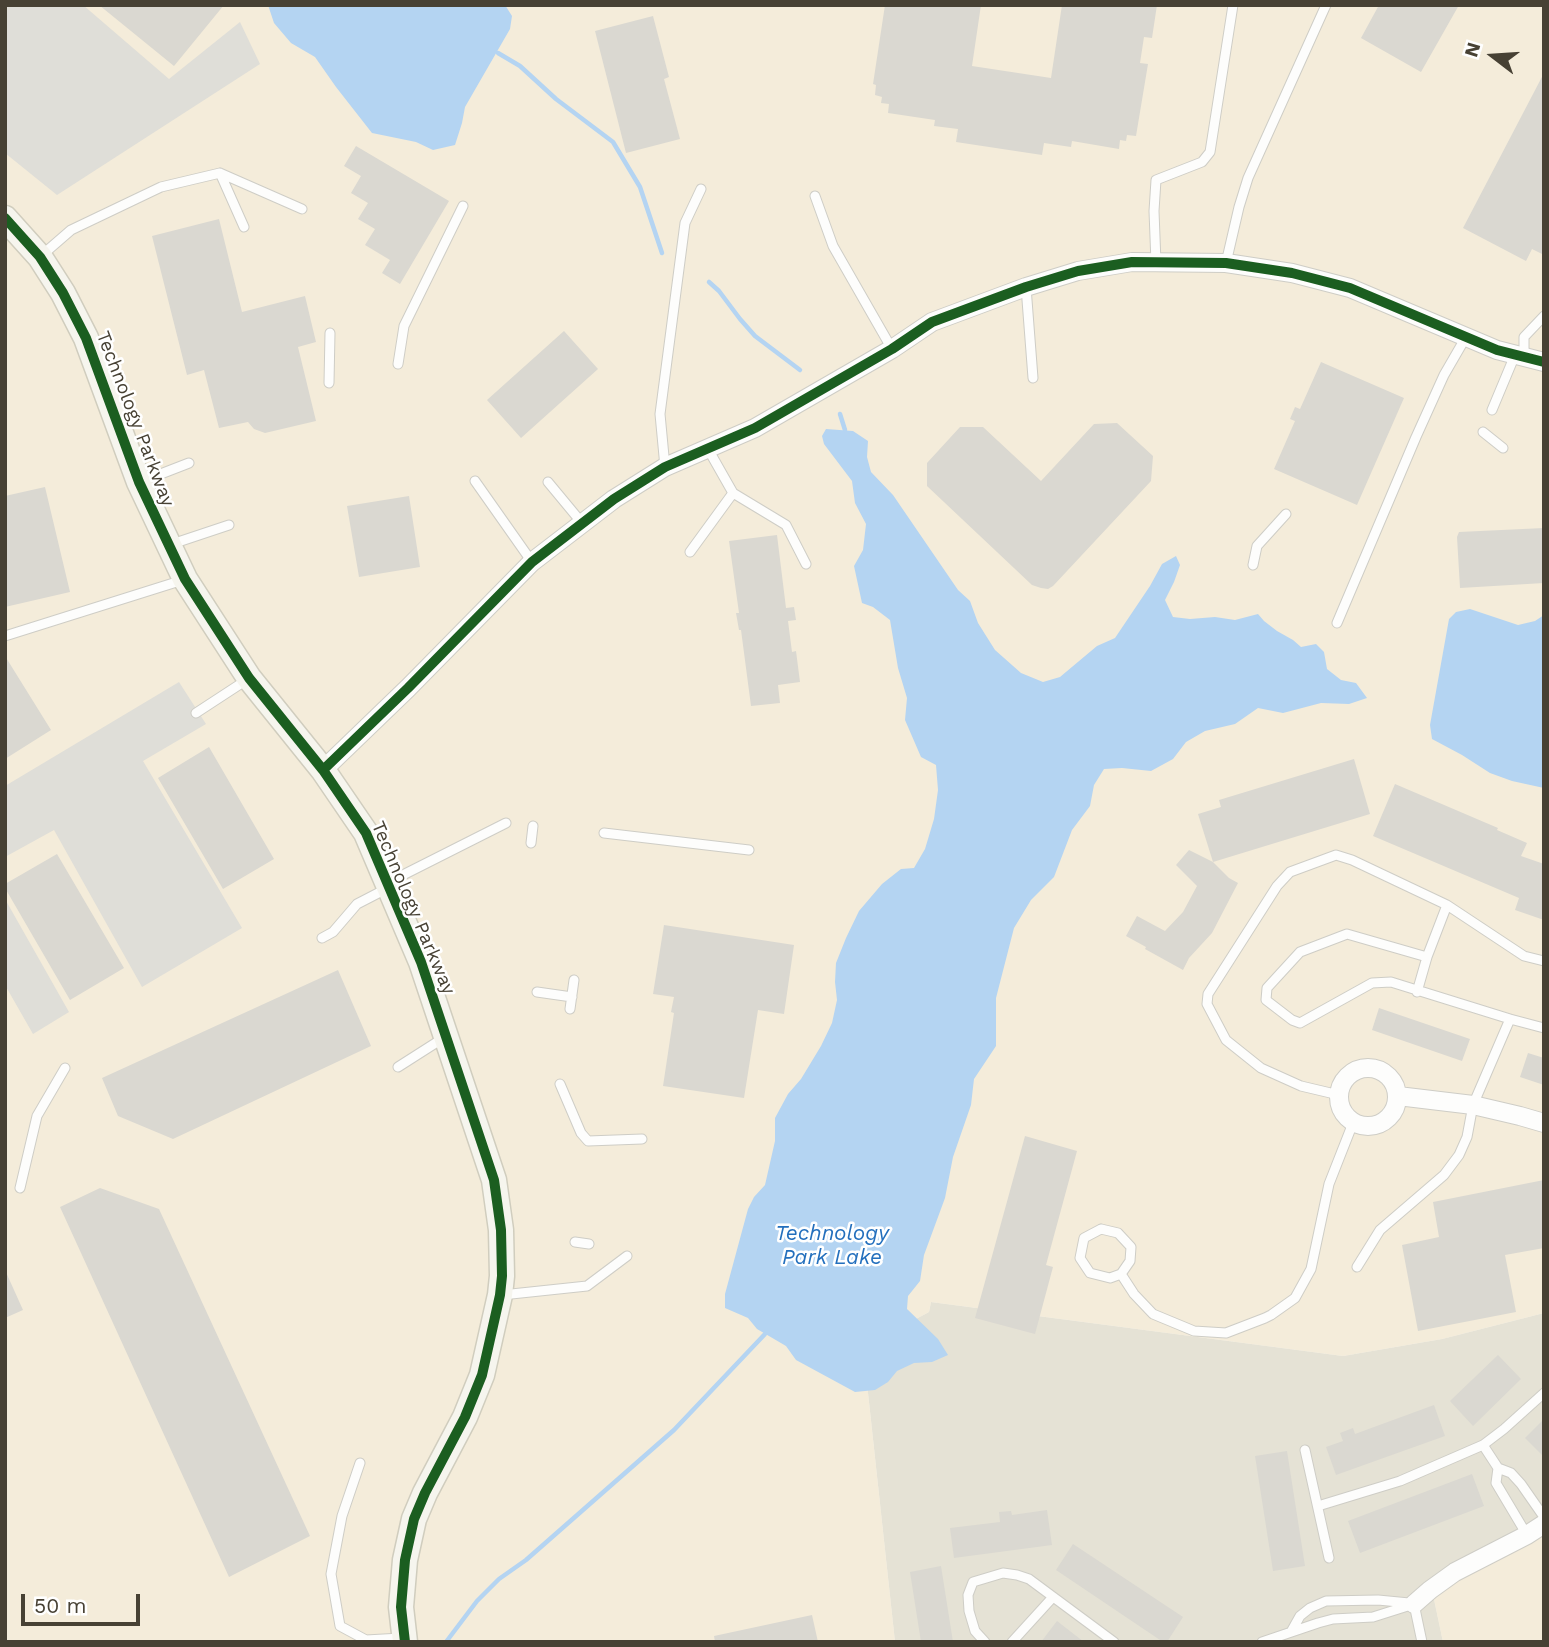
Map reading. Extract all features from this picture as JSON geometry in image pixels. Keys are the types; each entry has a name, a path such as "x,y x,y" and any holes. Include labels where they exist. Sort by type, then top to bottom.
{"street":[{"name":"Technology Parkway","path":"5,218 40,257 63,293 86,338 139,482 185,579 250,678 323,770 366,833 421,962 494,1180 501,1230 500,1295 482,1375 466,1417 414,1519 405,1560 401,1607 405,1640"},
{"path":"323,770 532,562 614,499 665,467 755,428 892,349 932,322 1026,287 1078,271 1132,262 1226,263 1292,273 1350,288 1466,337 1544,362"},
{"path":"1368,1068 1383,1071 1393,1081 1398,1096 1396,1108 1389,1119 1378,1125 1365,1127 1353,1123 1345,1116 1339,1095 1344,1081 1354,1071 1368,1068"},
{"path":"1398,1096 1473,1105 1544,1124"},
{"path":"1414,1604 1455,1572 1544,1524"}],"lane":[{"path":"1156,262 1153,211 1156,180 1202,162 1210,152 1233,5"},
{"path":"1226,263 1248,178 1326,5"},
{"path":"40,257 71,230 161,187 220,173 302,209"},
{"path":"220,173 244,227"},
{"path":"665,467 660,414 685,223 701,189"},
{"path":"814,196 833,246 892,349"},
{"path":"398,364 404,326 463,205"},
{"path":"1026,287 1033,378"},
{"path":"1492,410 1520,356 1524,337 1544,316"},
{"path":"330,332 330,383"},
{"path":"1337,623 1416,437 1444,375 1466,337"},
{"path":"1483,432 1503,448"},
{"path":"708,449 733,493 786,525 806,564"},
{"path":"139,482 189,463"},
{"path":"475,481 532,562"},
{"path":"548,482 582,523"},
{"path":"690,552 733,493"},
{"path":"1253,565 1257,546 1286,514"},
{"path":"168,546 229,524"},
{"path":"5,636 185,579"},
{"path":"196,713 250,678"},
{"path":"322,938 333,932 357,904 506,823"},
{"path":"531,843 533,826"},
{"path":"604,833 749,850"},
{"path":"1339,1095 1301,1086 1261,1068 1226,1040 1207,1004 1208,994 1277,886 1290,872 1336,855 1352,860 1447,905 1524,956 1544,961"},
{"path":"1417,992 1447,905"},
{"path":"1427,957 1347,934 1300,951 1267,988 1266,1000 1300,1023 1372,983 1391,982 1544,1028"},
{"path":"570,1009 574,980"},
{"path":"537,992 572,997"},
{"path":"1357,1267 1380,1230 1444,1175 1459,1155 1467,1137 1473,1105 1510,1018"},
{"path":"398,1067 446,1036"},
{"path":"20,1188 37,1116 65,1068"},
{"path":"560,1084 581,1133 588,1141 642,1139"},
{"path":"1121,1274 1134,1294 1153,1314 1194,1331 1226,1333 1271,1315 1295,1298 1311,1269 1329,1184 1353,1123"},
{"path":"1101,1229 1118,1233 1131,1247 1130,1261 1121,1274 1110,1278 1090,1273 1080,1258 1084,1238 1101,1229"},
{"path":"575,1242 589,1244"},
{"path":"500,1295 587,1286 627,1256"},
{"path":"1318,1506 1400,1482 1483,1444 1504,1429 1544,1392"},
{"path":"1483,1444 1498,1468 1511,1473 1544,1517"},
{"path":"1305,1450 1329,1558"},
{"path":"360,1463 342,1516 331,1574 340,1626 366,1640 405,1640"},
{"path":"1498,1468 1496,1483 1527,1535"},
{"path":"985,1642 975,1631 968,1595 973,1582 1003,1573 1029,1579 1114,1642"},
{"path":"1012,1642 1053,1597"},
{"path":"1293,1637 1300,1616 1326,1601 1378,1600 1414,1604"},
{"path":"1262,1642 1293,1637 1333,1619 1373,1617 1414,1604"},
{"path":"1414,1604 1422,1642"}],"shaded area":[{"path":"5,5 1544,5 1544,1313 1442,1339 1343,1356 931,1302 929,1312 863,1347 895,1642 5,1642"},
{"path":"5,5 83,5 169,79 240,22 260,64 57,195 5,153"},
{"path":"179,682 206,724 143,761 242,928 142,987 54,830 5,857 5,786"},
{"path":"5,899 69,1012 33,1034 5,985"},
{"path":"931,1302 1343,1356 1442,1339 1544,1313 1544,1523 1431,1585 1443,1642 895,1642 863,1347 929,1312"},
{"path":"1544,1523 1544,1642 1443,1642 1431,1585"}],"water":[{"path":"268,5 505,5 512,16 510,29 465,107 455,145 433,150 416,142 372,133 315,57 291,43 274,23"},
{"name":"Technology Park Lake","path":"826,429 853,431 868,441 867,457 871,472 893,495 958,590 970,601 978,623 995,650 1021,673 1043,682 1060,677 1097,646 1115,638 1162,564 1176,556 1180,565 1165,600 1173,617 1235,620 1258,614 1301,647 1316,644 1324,652 1327,669 1341,680 1356,683 1367,698 1349,704 1321,703 1283,713 1258,708 1235,724 1205,731 1186,742 1173,759 1151,771 1104,769 1094,785 1090,806 1072,830 1054,877 1031,900 1014,928 996,998 996,1046 974,1079 971,1105 953,1157 945,1198 924,1255 920,1281 908,1296 907,1309 938,1339 948,1355 932,1362 914,1363 897,1371 888,1382 875,1390 855,1392 796,1360 786,1346 757,1329 748,1318 725,1308 725,1294 748,1209 765,1185 775,1141 775,1118 821,1046 832,1023 837,1000 836,963 846,938 859,911 882,884 901,869 914,868 925,849 934,819 938,790 936,765 921,757 905,720 907,698 898,668 890,620 873,607 862,603 854,566 863,550 866,524 855,503 852,481 824,444 822,436"},
{"path":"1470,609 1518,625 1535,621 1544,615 1544,788 1490,773 1432,739 1430,725 1449,619 1456,612"}],"building":[{"path":"99,5 224,5 174,66"},
{"path":"885,5 981,5 972,66 1051,78 1062,5 1157,5 1152,38 1144,37 1140,63 1148,64 1136,136 1127,135 1126,141 1120,140 1119,149 1072,141 1071,147 1044,143 1042,155 956,142 958,129 934,126 935,120 888,113 889,104 881,103 882,97 875,95 876,85 873,84"},
{"path":"1379,5 1459,5 1421,72 1361,38"},
{"path":"653,16 669,77 664,79 680,139 626,153 595,31"},
{"path":"1544,73 1544,255 1532,249 1526,261 1463,228"},
{"path":"356,146 449,201 400,284 382,273 390,260 365,245 375,229 358,219 368,203 351,193 361,176 344,166"},
{"path":"219,219 242,312 305,296 316,342 298,347 316,421 265,433 254,429 248,422 219,428 204,370 187,375 152,236"},
{"path":"564,331 598,369 521,438 487,400"},
{"path":"1321,362 1404,398 1357,505 1274,469 1295,421 1290,419 1295,407 1300,409"},
{"path":"1117,423 1153,456 1151,481 1048,589 1032,585 927,486 927,463 960,427 983,427 1041,481 1094,424"},
{"path":"45,487 70,592 5,607 5,496"},
{"path":"409,496 420,567 359,577 347,506"},
{"path":"1544,528 1544,583 1460,588 1459,532"},
{"path":"777,535 786,608 794,607 796,620 788,621 800,682 778,685 780,703 751,706 741,630 736,613 739,613 729,541"},
{"path":"5,656 51,730 5,759"},
{"path":"209,747 274,859 223,889 158,778"},
{"path":"1354,759 1370,814 1213,862 1198,814 1221,807 1219,800"},
{"path":"1395,784 1527,843 1521,856 1544,864 1544,920 1515,910 1519,898 1373,836"},
{"path":"1189,850 1213,862 1238,883 1212,933 1189,958 1183,970 1126,936 1137,916 1165,931 1183,912 1197,886 1176,865"},
{"path":"57,854 124,968 70,1000 5,888 5,884"},
{"path":"664,925 794,945 784,1014 758,1010 744,1098 663,1086 674,997 653,994"},
{"path":"338,970 371,1046 173,1139 118,1116 102,1078"},
{"path":"1379,1008 1470,1039 1462,1061 1372,1030"},
{"path":"1528,1053 1544,1058 1544,1085 1520,1077"},
{"path":"1025,1136 1077,1151 1046,1265 1053,1267 1035,1334 975,1318"},
{"path":"1544,1180 1544,1248 1505,1255 1516,1312 1418,1331 1402,1245 1439,1237 1433,1202"},
{"path":"100,1188 159,1209 310,1536 229,1577 60,1207"},
{"path":"5,1270 23,1310 5,1318"},
{"path":"1498,1355 1521,1379 1473,1426 1450,1401"},
{"path":"1434,1405 1445,1436 1336,1475 1326,1447 1343,1441 1340,1433 1353,1428 1355,1434"},
{"path":"1544,1419 1544,1457 1525,1438"},
{"path":"1287,1451 1305,1566 1273,1571 1255,1456"},
{"path":"1472,1474 1484,1506 1360,1553 1348,1521"},
{"path":"1047,1510 1052,1545 954,1558 950,1528 1000,1522 999,1512 1011,1511 1012,1515"},
{"path":"1073,1544 1183,1617 1167,1642 1163,1642 1056,1570"},
{"path":"941,1566 953,1642 921,1642 910,1572"},
{"path":"812,1615 818,1642 715,1642 714,1636"},
{"path":"1057,1621 1084,1642 1041,1642"}],"waterway":[{"path":"498,53 520,66 556,99 613,142 640,187 662,253"},
{"path":"709,282 755,336 800,370"},
{"path":"840,414 845,430"},
{"path":"446,1642 477,1601 499,1579 526,1560 674,1430 765,1334"}],"cycle path":[{"path":"5,218 40,257 63,293 86,338 139,482 185,579 249,678 323,770 366,833 421,962 494,1180 501,1230 500,1295 482,1375 465,1417 414,1519 405,1560 401,1607 405,1642"},
{"path":"323,770 532,562 614,499 665,467 755,428 892,349 932,322 1026,287 1078,271 1132,262 1226,263 1292,273 1350,288 1497,350 1544,362"}]}
